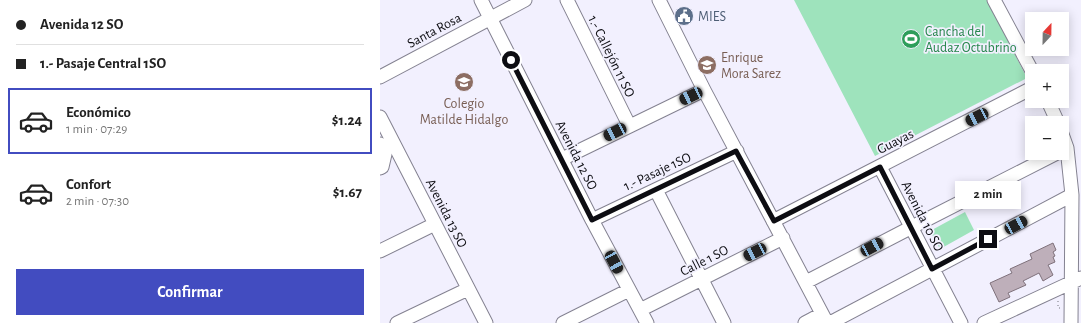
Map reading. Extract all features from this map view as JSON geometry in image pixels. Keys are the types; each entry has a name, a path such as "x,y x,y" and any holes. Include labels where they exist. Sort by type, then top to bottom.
{"street":[{"name":"Avenida 12 SO","path":"481,0 592,220 647,323"},
{"name":"Santa Rosa","path":"380,77 525,0"},
{"name":"1.- Callejón 11 SO","path":"567,0 629,125"},
{"path":"659,0 736,151 827,320"},
{"path":"994,0 1028,64"},
{"path":"562,159 629,125 704,90"},
{"name":"Guayas","path":"774,221 1025,92"},
{"name":"Avenida 13 SO","path":"380,117 486,323"},
{"path":"380,144 385,154 382,167 380,168"},
{"name":"1.- Pasaje 1SO","path":"592,220 736,151"},
{"path":"806,282 912,226 1044,160"},
{"path":"1064,160 1072,195 1076,280 1071,323"},
{"name":"Avenida 10 SO","path":"880,167 912,226 960,323"},
{"path":"656,190 724,323"},
{"path":"805,323 827,320 932,269 1072,195"},
{"path":"380,252 435,224"},
{"name":"Calle 1 SO","path":"640,310 783,238"},
{"path":"984,323 1076,280"},
{"path":"397,323 468,289"},
{"path":"563,323 629,290"}],"green space":[{"name":"Cancha del Audaz Octubrino","path":"794,0 987,0 1025,74 1025,79 875,156"},
{"path":"965,212 974,230 940,249 930,231"}],"building":[{"path":"1053,243 1056,250 1053,252 1055,262 1048,265 1053,275 1043,281 1039,273 1023,281 1026,285 1008,293 1010,297 999,302 990,283 1012,273 1010,269 1032,259 1030,254"}],"place":[{"name":"MIES","path":"684,16"},
{"name":"Cancha del Audaz Octubrino","path":"911,39"},
{"name":"Enrique Mora Sarez","path":"707,65"},
{"name":"Colegio Matilde Hidalgo","path":"464,82"}],"route":[{"path":"511,60 592,220 736,151 774,221 880,167 912,226 932,269 988,239"}]}
